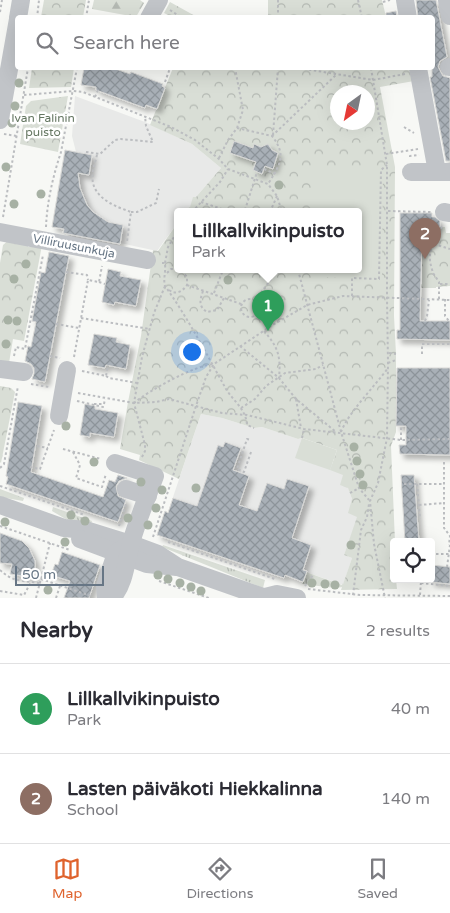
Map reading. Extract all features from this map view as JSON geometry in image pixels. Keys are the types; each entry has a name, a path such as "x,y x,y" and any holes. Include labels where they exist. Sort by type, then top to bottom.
{"street":[{"path":"18,15 21,0"},
{"path":"150,15 158,0"},
{"path":"405,0 408,15"},
{"path":"447,0 450,16"},
{"path":"0,120 15,35"},
{"path":"414,70 433,146 444,172"},
{"path":"412,164 444,172"},
{"name":"Villiruusunkuja","path":"1,227 104,252 147,260"},
{"path":"59,416 63,390 69,370"},
{"path":"100,597 125,551 148,496 154,476 113,463"},
{"path":"126,489 148,496"},
{"path":"0,505 64,528 86,530 125,551 158,554 178,567 265,598 277,594 300,593"},
{"path":"112,598 118,591 125,551"}],"path":[{"path":"0,12 2,0"},
{"path":"38,15 40,0"},
{"path":"86,15 89,0"},
{"path":"278,0 278,15"},
{"path":"358,0 361,15"},
{"path":"383,2 392,0"},
{"path":"1,227 28,70"},
{"path":"46,228 46,210 61,152 77,70"},
{"path":"165,82 169,70"},
{"path":"219,159 228,140 237,128 243,110 235,70"},
{"path":"268,184 275,174 282,152 272,136 278,70"},
{"path":"312,70 373,80 414,70"},
{"path":"353,595 361,530 378,483 387,438 388,353 386,298 388,165 371,70"},
{"path":"272,136 337,74"},
{"path":"24,95 73,90 171,127 195,140 219,159 228,169 268,184 277,196 281,208"},
{"path":"95,97 98,90"},
{"path":"145,116 146,126 153,142 115,140 97,154 93,183 102,197 110,203 131,212 137,212 156,203 159,189"},
{"path":"237,128 272,136"},
{"path":"0,133 17,136"},
{"path":"386,154 433,146"},
{"path":"411,150 412,164"},
{"path":"86,152 97,154"},
{"path":"352,296 352,278 379,279 381,170 388,165"},
{"path":"196,208 220,182 228,169"},
{"path":"264,169 275,174"},
{"path":"246,208 256,172"},
{"path":"272,208 277,196"},
{"path":"201,202 219,208"},
{"path":"388,211 447,212 430,252 433,273 439,284 439,299"},
{"path":"124,256 131,212"},
{"path":"174,237 168,247 165,286 214,364 227,391 247,415 247,425 254,428"},
{"path":"434,244 450,248"},
{"path":"0,468 4,464 16,373 16,347 25,349 44,252"},
{"path":"99,282 104,252"},
{"path":"147,260 166,264"},
{"path":"166,273 174,269"},
{"path":"66,272 87,275 88,280 69,370 138,383"},
{"path":"168,290 177,293 184,290 187,285 187,277 184,273"},
{"path":"214,294 221,273"},
{"path":"255,301 277,273"},
{"path":"299,273 341,432 359,488 370,501 374,544 385,598"},
{"path":"88,280 105,284"},
{"path":"439,284 450,284"},
{"path":"187,285 241,304"},
{"path":"144,454 145,445 134,403 142,357 154,313 165,286"},
{"path":"203,291 200,304 207,312 217,310 224,298"},
{"path":"156,538 153,537 196,406 206,378 214,364 271,326 307,305 326,299 352,296 450,300"},
{"path":"241,304 247,299 255,301 258,305 258,312 271,326"},
{"path":"425,321 428,316 429,299"},
{"path":"445,300 445,316 449,321"},
{"path":"241,304 241,311 244,316 253,317 258,312"},
{"path":"81,318 150,330"},
{"path":"56,324 79,328"},
{"path":"264,331 276,345 280,364 280,378"},
{"path":"422,354 424,339"},
{"path":"424,344 450,344"},
{"path":"240,346 280,378 296,399 336,432"},
{"path":"388,353 396,354"},
{"path":"388,363 396,360"},
{"path":"134,403 171,380 207,365 214,364"},
{"path":"106,376 108,365"},
{"path":"241,408 255,399 266,386 285,373 316,369 323,365"},
{"path":"341,432 345,422 388,367"},
{"path":"16,373 63,390 134,403 156,402 168,399 222,413 247,415 303,428 401,440 450,439"},
{"path":"80,402 104,404 105,398"},
{"path":"296,399 303,428 302,438"},
{"path":"94,404 103,408 103,410"},
{"path":"30,467 40,469 59,416"},
{"path":"401,426 401,440"},
{"path":"250,440 247,439 237,469 244,472 251,452"},
{"path":"37,446 48,448"},
{"path":"63,449 74,452 113,463 102,487 76,478 80,465 74,452"},
{"path":"444,462 444,528 450,536 447,567"},
{"path":"404,484 444,484"},
{"path":"417,484 420,518"},
{"path":"0,486 90,516"},
{"path":"350,493 359,488"},
{"path":"419,505 444,503"},
{"path":"444,512 450,512"},
{"path":"112,524 119,526"},
{"path":"0,526 72,551"},
{"path":"166,542 275,579"},
{"path":"36,598 50,543"},
{"path":"435,554 449,554"},
{"path":"0,570 13,580 40,583"},
{"path":"300,593 313,575"},
{"path":"41,579 100,597"},
{"path":"158,580 209,598"},
{"path":"0,591 24,595 31,582"},
{"path":"420,595 421,582 450,586"},
{"path":"56,598 60,585"},
{"path":"300,593 450,596"}],"shaded area":[{"path":"75,96 145,122 192,144 221,168 196,197 190,207 174,208 174,228 157,251 120,243 119,248 72,240 72,236 63,234 64,229 52,227 65,150 76,152 72,136"},
{"path":"201,414 254,428 262,427 298,439 302,438 344,475 358,517 344,555 352,558 343,585 306,572 303,582 286,576 284,578 157,535 165,511 168,512"}],"green space":[{"path":"44,0 86,0 83,15 41,15"},
{"path":"94,0 140,0 144,3 137,15 125,15 92,9"},
{"path":"268,0 382,0 386,15 268,15"},
{"path":"170,2 193,15 168,15 164,13"},
{"name":"Ivan Falinin puisto","path":"32,70 74,70 71,87 29,88"},
{"path":"172,70 411,70 414,81 380,87 395,167 394,316 396,432 391,446 395,538 390,538 390,583 396,583 397,589 341,590 352,558 344,555 357,517 348,513 352,499 348,488 340,485 343,475 330,470 337,450 262,427 254,428 201,414 179,479 139,460 140,455 120,449 141,336 153,250 158,251 174,228 174,273 362,273 362,208 188,208 193,197 196,197 221,168 192,144 150,125"},
{"name":"Ivan Falinin puisto","path":"68,96 58,152 20,144 26,106 31,101"},
{"path":"312,170 383,170 382,279 314,277 314,273 362,273 362,208 312,208"},
{"path":"422,227 445,227 446,233 450,233 450,286 416,288 416,284 422,284"},
{"path":"10,239 28,243 28,247 30,247 30,243 42,245 24,341 13,339 9,363 0,361 0,263 3,245"},
{"path":"0,386 11,388 15,392 1,463 0,462"},
{"path":"302,438 337,450 330,470 295,458"},
{"path":"0,489 24,498 23,501 0,497"},
{"path":"53,507 92,521 90,526 69,521 52,511"},
{"path":"163,545 265,580 263,588 162,547"},
{"path":"306,572 342,585 343,583 343,587 335,588 302,584"}],"building":[{"path":"416,0 436,0 447,57 440,61 438,67 443,76 450,78 450,161 446,161 430,77 432,77 432,70 435,70 435,15 418,15"},
{"path":"396,11 397,15 386,15 386,13"},
{"path":"84,70 119,70 130,74 131,72 163,84 162,86 165,88 157,109 146,105 145,108 96,90 96,87 81,85"},
{"path":"234,141 253,148 254,144 261,147 268,144 272,150 278,153 273,169 265,166 262,174 253,170 256,162 230,153"},
{"path":"65,150 92,155 89,175 78,173 80,188 87,205 93,212 108,222 123,225 120,244 63,233 64,229 52,227"},
{"path":"400,213 432,213 432,217 440,221 440,227 422,227 420,321 450,321 450,340 397,339 397,330 400,330"},
{"path":"49,252 69,256 45,382 32,379 34,368 25,361 28,346 31,347 36,322 32,321 41,272 45,273"},
{"path":"108,269 121,272 120,276 141,280 136,306 115,302 114,305 102,302"},
{"path":"94,334 117,338 116,342 130,345 126,369 106,365 105,368 88,365"},
{"path":"397,368 450,368 450,455 400,454 399,445 406,445 406,426 396,426"},
{"path":"18,402 42,406 31,472 103,497 109,480 115,482 118,475 127,478 119,481 116,486 118,496 126,500 118,522 6,484"},
{"path":"85,404 95,406 95,409 118,413 114,437 90,433 90,437 80,435"},
{"path":"225,442 241,448 233,470 249,476 239,505 257,511 267,483 284,489 287,479 309,486 292,538 311,545 303,570 307,571 303,582 285,575 284,578 157,535 165,511 168,513 173,498 197,506 218,445 223,447"},
{"path":"401,475 414,475 419,538 405,538"},
{"path":"0,533 22,541 29,548 35,561 35,578 10,574 12,564 0,563"},
{"path":"62,552 100,565 89,598 64,598 70,581 51,575 55,564 58,565"},
{"path":"435,565 450,567 450,584 435,582"}],"place":[{"name":"Lasten päiväkoti Hiekkalinna","path":"425,259"},
{"name":"Lillkallvikinpuisto","path":"268,331"}]}
